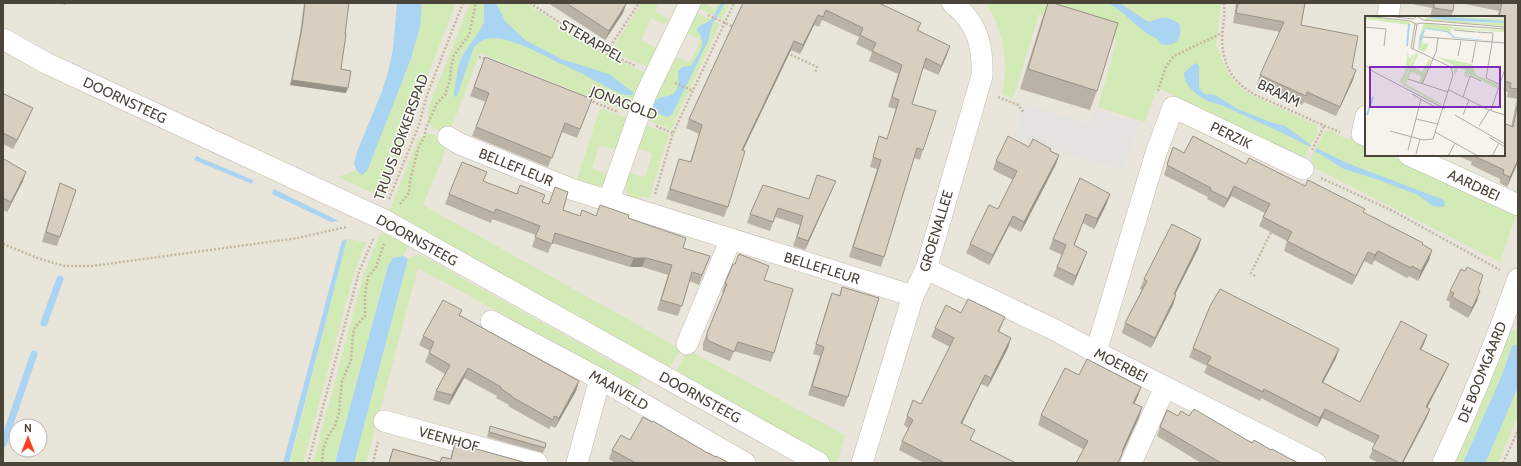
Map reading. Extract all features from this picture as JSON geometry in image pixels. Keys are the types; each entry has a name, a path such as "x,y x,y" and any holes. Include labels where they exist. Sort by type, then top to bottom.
{"street":[{"path":"609,200 646,94 690,3"},
{"name":"GROENALLEE","path":"862,463 913,296 926,269 982,76 982,57 979,40 965,14 952,3"},
{"path":"1388,16 1390,3"},
{"name":"DOORNSTEEG","path":"3,39 46,63 382,219 819,463"},
{"path":"1096,352 1156,153 1173,107"},
{"name":"PERZIK","path":"1173,107 1303,169"},
{"name":"BELLEFLEUR","path":"448,137 460,144 571,189 913,296"},
{"name":"AARDBEI","path":"1411,156 1518,205"},
{"path":"687,344 731,239"},
{"name":"MOERBEI","path":"926,269 1053,329 1316,463"},
{"name":"DE BOOMGAARD","path":"1442,463 1512,315 1518,279"},
{"name":"MAAIVELD","path":"491,321 600,379 745,463"},
{"path":"577,463 600,379"},
{"path":"1131,463 1165,387"},
{"name":"VEENHOF","path":"384,421 537,463"}],"path":[{"name":"TRUUS BOKKERSPAD","path":"308,463 359,272 382,219 419,125 427,95 463,3"},
{"name":"STERAPPEL","path":"530,3 606,52 692,91"},
{"path":"606,52 639,3"},
{"path":"650,214 673,132 734,3"},
{"name":"BRAAM","path":"1224,3 1222,33 1226,62 1232,74 1241,85 1255,95 1324,126 1346,134 1365,128"},
{"path":"708,15 738,30"},
{"path":"1173,107 1158,94 1166,66 1174,56 1222,33"},
{"path":"780,49 817,67 815,73"},
{"path":"479,57 493,63"},
{"name":"JONAGOLD","path":"587,100 673,132"},
{"path":"1316,141 1324,126"},
{"path":"1303,169 1393,212 1518,279"},
{"path":"3,244 40,259 65,266 92,266 298,238 382,219"},
{"path":"1255,276 1251,273 1274,226"},
{"path":"1504,463 1518,430"}],"shaded area":[{"path":"3,3 1518,3 1518,463 3,463"},
{"path":"1024,104 1090,124 1095,109 1140,123 1124,171 1014,137"}],"green space":[{"path":"422,3 456,3 416,105 413,121 384,198 338,177 356,170 358,172 393,103 411,60 418,32"},
{"path":"470,3 525,3 603,53 645,73 635,101 627,112 480,53 449,134 434,128 428,122 428,108"},
{"path":"642,3 658,3 655,12 669,19 665,24 651,18 642,41 657,48 648,67 611,51"},
{"path":"699,3 704,3 714,8 718,3 730,3 722,19 697,8"},
{"path":"986,3 1221,3 1216,46 1231,78 1242,89 1251,95 1317,125 1317,133 1305,156 1303,158 1295,158 1157,87 1145,122 1098,107 1117,40 1039,14 1013,98 1002,94 1005,70 1003,47 997,25"},
{"path":"695,12 720,24 671,129 645,119 675,56 689,62 691,61 700,41 687,33"},
{"path":"600,108 626,118 616,149 599,146 592,169 608,174 604,183 597,188 576,182"},
{"path":"643,124 669,134 649,198 641,196 639,202 629,197 626,191 626,185 630,173 645,177 652,155 651,153 637,149"},
{"path":"1328,130 1349,140 1353,137 1365,143 1365,156 1392,156 1516,215 1500,262 1313,167 1311,157 1324,132"},
{"path":"427,134 432,134 447,140 444,155 423,205 681,349 670,367 668,369 387,217 417,142 419,138"},
{"path":"385,232 410,242 403,256 398,257 388,266 335,463 313,463 364,273 380,234"},
{"path":"347,239 366,242 355,270 303,463 290,463"},
{"path":"419,254 642,378 637,388 418,268 366,463 354,463 408,259"},
{"path":"1518,328 1518,345 1512,346 1502,375 1463,463 1450,463 1507,334"},
{"path":"686,352 692,352 845,435 837,463 834,463 676,375"},
{"path":"1518,387 1518,416 1498,463 1485,463"}],"water":[{"path":"397,3 422,3 420,27 411,59 367,171 362,175 356,170 354,163 388,72 393,49"},
{"path":"484,3 496,3 505,21 525,40 561,59 609,74 634,93 632,95 628,95 617,92 527,47 493,38 482,41 474,47 457,96 455,97 454,92 459,64 484,22"},
{"path":"721,3 725,3 712,25 709,39 672,115 667,117 657,113 652,107 653,104 658,99 675,92 678,84 678,71 682,67 692,65 700,52 702,40 697,30 698,27 711,20"},
{"path":"1108,3 1120,3 1150,22 1162,18 1172,20 1180,25 1179,38 1171,44 1161,44 1157,38 1146,33 1123,13"},
{"path":"1195,63 1199,65 1199,87 1202,92 1205,94 1215,95 1238,109 1270,122 1285,126 1311,145 1310,147 1198,95 1192,90 1184,76 1184,73"},
{"path":"1316,148 1347,163 1444,200 1445,205 1443,207 1433,206 1418,195 1379,180 1344,169 1315,151"},
{"path":"196,156 253,180 252,184 194,160"},
{"path":"274,189 339,221 331,222 272,194"},
{"path":"347,239 289,463 283,463 342,241"},
{"path":"403,256 408,259 354,463 335,463 388,266 393,258"},
{"path":"1518,345 1518,387 1487,459 1485,463 1463,463 1502,375 1512,346"}],"building":[{"path":"305,3 349,3 341,69 351,71 348,88 292,80 302,28"},
{"path":"566,3 625,3 626,4 609,31"},
{"path":"743,3 879,3 921,23 917,30 950,46 941,66 926,58 912,104 936,111 923,150 917,148 884,257 853,247 881,160 873,157 879,136 887,139 899,100 892,97 902,65 872,51 876,43 860,35 863,28 826,10 823,17 818,15 803,45 794,41 742,150 745,151 728,207 670,189 679,159 691,162 702,125 689,119"},
{"path":"1048,3 1053,3 1118,23 1097,91 1028,69"},
{"path":"1238,3 1305,3 1301,25 1358,36 1352,68 1356,70 1340,107 1307,92 1306,96 1260,75 1284,22 1236,13"},
{"path":"1434,3 1454,3 1453,11 1434,8"},
{"path":"1502,3 1518,3 1518,89 1510,88 1511,83 1505,81 1505,16 1499,16"},
{"path":"485,57 592,99 580,129 565,123 552,158 476,127 489,93 474,87"},
{"path":"4,94 33,108 17,140 3,133"},
{"path":"1518,102 1518,160 1510,177 1503,174 1504,170 1474,156 1505,156 1505,123 1513,127"},
{"path":"1008,136 1029,147 1033,139 1051,149 1050,151 1059,155 1024,222 1013,216 993,255 970,244 989,205 998,209 1017,171 996,161"},
{"path":"1193,136 1246,164 1249,158 1305,186 1308,180 1365,209 1363,212 1423,243 1422,244 1432,250 1421,271 1412,266 1411,268 1378,251 1375,255 1368,252 1356,276 1287,241 1292,232 1263,217 1270,204 1234,186 1228,199 1210,190 1211,188 1167,165 1173,147 1184,153"},
{"path":"4,159 26,172 11,202 3,198"},
{"path":"462,162 487,172 483,181 517,194 520,185 545,195 542,202 549,204 555,187 568,192 563,210 580,216 582,210 596,216 600,205 629,215 628,218 686,238 683,248 710,256 702,275 692,272 682,306 661,300 672,265 646,258 634,258 555,233 552,244 535,237 540,226 496,209 494,213 449,194"},
{"path":"817,175 836,181 808,241 797,237 803,216 778,208 773,222 750,214 763,185 809,199"},
{"path":"1080,178 1110,194 1097,219 1086,214 1074,245 1087,252 1076,276 1057,267 1066,245 1053,239"},
{"path":"60,183 76,190 60,237 46,232"},
{"path":"1172,224 1201,239 1174,294 1176,295 1155,338 1125,323 1147,281 1144,279"},
{"path":"739,254 769,266 764,280 793,289 774,353 738,342 734,352 707,340 707,333 727,284 725,283"},
{"path":"1467,267 1483,275 1478,290 1480,291 1472,308 1452,297 1454,293 1450,291 1461,269 1465,271"},
{"path":"842,287 879,298 848,397 812,386 824,347 816,344 832,293 840,296"},
{"path":"1220,289 1339,349 1322,382 1360,402 1401,321 1427,335 1420,349 1449,364 1426,407 1430,409 1402,463 1372,449 1379,436 1325,409 1320,418 1264,389 1263,392 1207,364 1211,357 1193,348 1210,306"},
{"path":"968,299 1005,317 998,331 1011,338 991,378 985,375 961,423 975,430 970,440 1016,463 945,463 902,441 913,420 907,416 913,400 921,404 954,338 935,328 946,305 961,313"},
{"path":"443,300 462,310 459,315 579,381 559,418 554,416 553,420 512,397 500,388 501,387 468,368 452,395 436,391 450,365 429,353 434,342 423,336"},
{"path":"1087,359 1141,387 1133,403 1142,407 1118,463 1076,463 1088,441 1041,415 1065,368 1079,375"},
{"path":"1194,409 1252,443 1254,440 1298,463 1221,463 1160,427 1167,410 1178,416 1181,411 1189,416"},
{"path":"643,417 729,463 636,463 612,450 621,435 630,440"},
{"path":"490,426 546,443 545,448 489,432"},
{"path":"455,443 527,463 389,463 393,449 440,462 442,457 451,459"}],"waterway":[{"path":"44,323 60,279"},
{"path":"3,444 34,354"}]}
